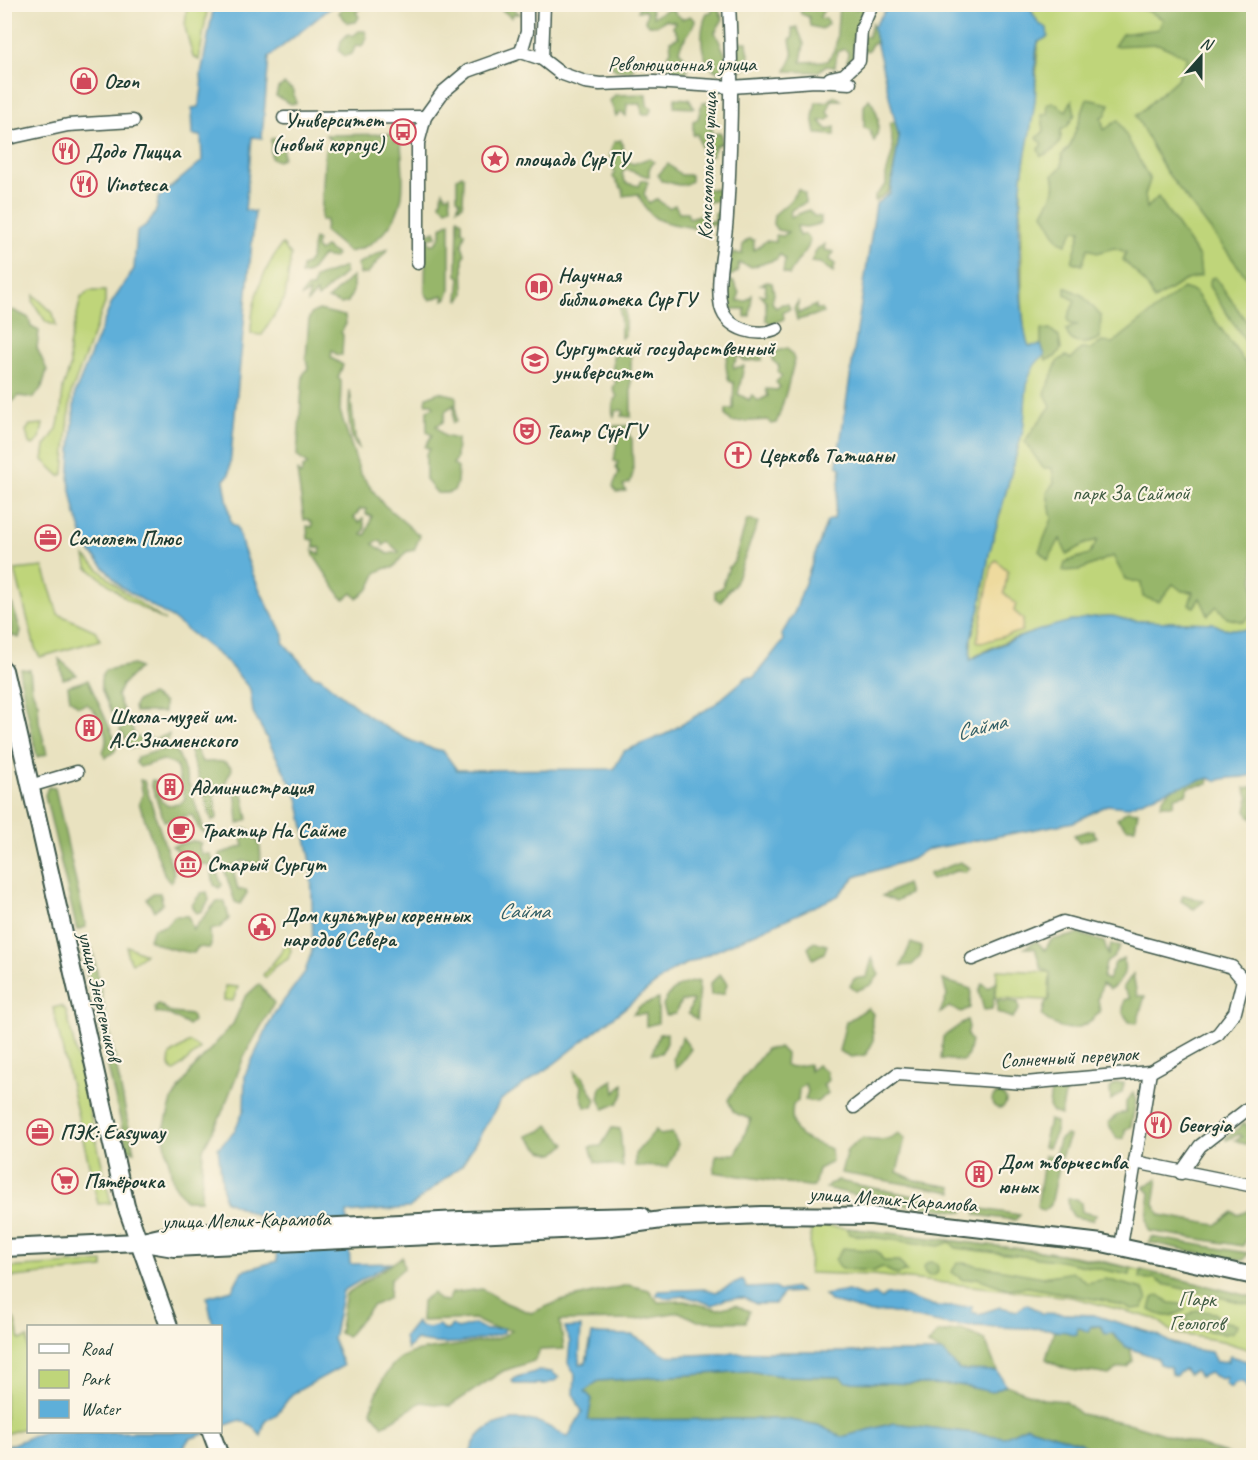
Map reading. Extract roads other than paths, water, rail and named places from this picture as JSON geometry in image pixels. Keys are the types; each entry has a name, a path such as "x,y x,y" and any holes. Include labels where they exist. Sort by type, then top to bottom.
{"main road":[{"name":"улица Энергетиков","path":"4,670 123,1194 169,1325"},
{"name":"улица Мелик-Карамова","path":"4,1248 459,1228 604,1215 669,1219 845,1214 1120,1246 1254,1276"},
{"path":"212,1433 220,1455"}],"street":[{"path":"418,263 418,143 424,117 443,92 468,71 521,52 527,32 527,4"},
{"path":"542,59 544,4"},
{"name":"Комсомольская улица","path":"729,4 731,87 727,217 720,292 722,308 727,318 746,331 768,334 777,329"},
{"path":"815,81 844,75 855,67 861,51 861,30 872,4"},
{"name":"Революционная улица","path":"521,52 542,59 552,69 585,82 654,82 731,87 815,81 850,83"},
{"path":"284,118 424,117"},
{"path":"4,139 68,125 133,121"},
{"path":"30,786 77,772"},
{"name":"Солнечный переулок","path":"854,1107 897,1074 1026,1083 1150,1072 1218,1034 1235,1012 1243,980 1233,967 1063,921 972,959"},
{"path":"1120,1246 1150,1072"},
{"path":"1181,1173 1200,1146 1254,1104"},
{"path":"1135,1162 1254,1186"}],"water":[{"name":"Сайма","path":"214,5 334,5 269,57 262,138 252,137 245,210 255,212 229,475 224,480 231,523 237,527 256,582 284,635 283,642 313,676 320,677 362,711 392,731 409,740 443,751 457,770 614,769 624,751 666,734 714,705 747,677 754,677 783,641 782,634 795,611 827,521 834,519 841,468 837,464 876,204 890,193 899,138 873,28 889,5 1028,5 1039,24 1047,28 1048,37 1038,42 1035,64 1035,101 1022,178 1020,238 1025,334 1029,346 1041,345 1045,355 1037,362 1028,379 1023,430 989,554 980,608 971,638 970,660 1038,630 1095,617 1113,616 1127,620 1213,623 1222,628 1254,631 1253,775 1216,781 1209,778 1168,790 1127,807 1107,805 1074,822 925,850 912,859 855,877 838,896 673,970 554,1064 501,1100 462,1165 409,1208 347,1213 350,1264 390,1263 343,1291 333,1339 343,1366 292,1394 277,1414 265,1421 261,1436 251,1425 240,1420 222,1427 222,1325 213,1325 207,1297 232,1290 242,1271 277,1261 273,1223 224,1200 218,1148 234,1132 244,1109 245,1075 274,1014 305,972 313,947 311,862 298,798 253,712 250,689 226,661 172,618 121,587 87,548 76,515 69,481 75,393 112,302 134,269 137,231 152,218 157,209 158,198 202,161 201,136 193,135 192,108 199,107 202,88 201,74"},
{"path":"743,1280 747,1288 774,1287 779,1291 795,1288 801,1292 784,1293 775,1304 756,1304 744,1298 726,1299 713,1305 685,1296 665,1298 657,1295 658,1291 706,1289 716,1292"},
{"path":"848,1291 864,1297 875,1294 882,1299 886,1295 898,1295 935,1306 972,1306 972,1312 979,1314 1000,1307 1017,1311 1027,1304 1041,1313 1094,1315 1158,1335 1169,1342 1191,1349 1211,1352 1216,1362 1228,1361 1230,1356 1253,1363 1253,1400 1244,1381 1235,1383 1230,1388 1225,1383 1227,1377 1221,1379 1209,1373 1200,1377 1195,1371 1188,1374 1184,1369 1175,1376 1171,1374 1170,1367 1159,1364 1157,1358 1126,1347 1112,1333 1105,1334 1101,1326 1091,1326 1088,1332 1078,1327 1077,1334 1073,1335 1049,1329 948,1325 888,1312 871,1313 830,1301 824,1295"},
{"path":"416,1322 419,1326 429,1328 439,1325 443,1330 448,1330 452,1325 458,1329 475,1324 486,1330 504,1328 504,1333 460,1342 438,1343 416,1340 407,1349 404,1337"},
{"path":"581,1327 579,1364 586,1363 592,1334 632,1335 668,1356 759,1352 943,1352 959,1370 997,1371 1006,1385 992,1392 959,1385 847,1382 840,1377 781,1376 748,1371 598,1381 585,1391 592,1399 588,1420 784,1419 818,1425 842,1437 894,1423 1004,1437 1027,1426 1080,1443 1101,1455 470,1455 473,1444 479,1436 495,1424 505,1421 538,1422 568,1437 582,1412 574,1395 575,1374 568,1363 570,1342 565,1328"},
{"path":"539,1371 552,1372 559,1378 543,1384 514,1384 512,1381 517,1377"},
{"path":"40,1433 207,1433 189,1439 181,1451 182,1455 5,1456 5,1447"}],"place":[{"name":"Ozon","path":"84,81"},
{"name":"Университет (новый корпус)","path":"403,132"},
{"name":"Додо Пицца","path":"66,151"},
{"name":"площадь СурГУ","path":"495,159"},
{"name":"Vinoteca","path":"84,184"},
{"name":"Научная библиотека СурГУ","path":"539,287"},
{"name":"Сургутский государственный университет","path":"535,360"},
{"name":"Театр СурГУ","path":"527,431"},
{"name":"Церковь Татианы","path":"738,455"},
{"name":"Самолет Плюс","path":"48,538"},
{"name":"Школа-музей им. А.С.Знаменского","path":"89,728"},
{"name":"Администрация","path":"170,787"},
{"name":"Трактир На Сайме","path":"181,830"},
{"name":"Старый Сургут","path":"188,864"},
{"name":"Дом культуры коренных народов Севера","path":"262,927"},
{"name":"Georgia","path":"1158,1125"},
{"name":"ПЭК: Easyway","path":"40,1132"},
{"name":"Дом творчества юных","path":"979,1174"},
{"name":"Пятёрочка","path":"65,1181"}],"park label":[{"name":"парк За Саймой","path":"1131,493"},
{"name":"Парк Геологов","path":"1197,1311"}]}
